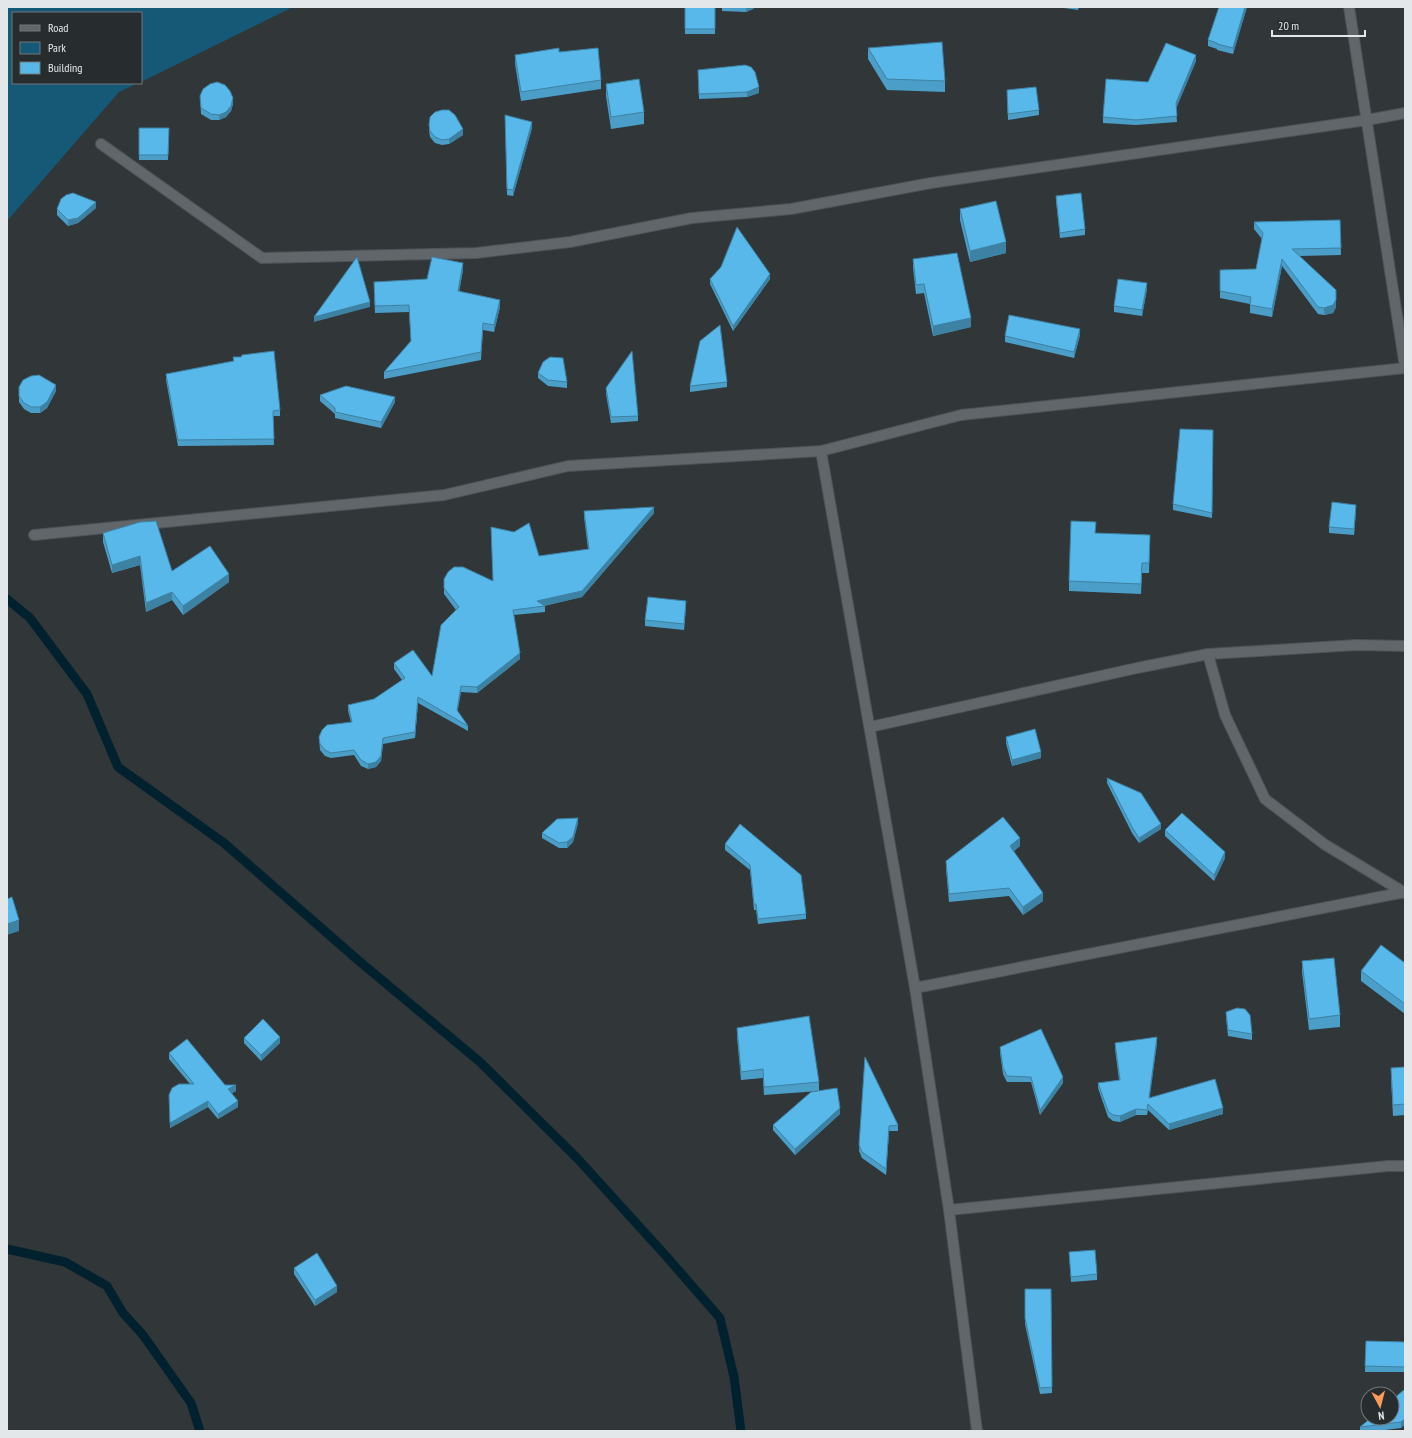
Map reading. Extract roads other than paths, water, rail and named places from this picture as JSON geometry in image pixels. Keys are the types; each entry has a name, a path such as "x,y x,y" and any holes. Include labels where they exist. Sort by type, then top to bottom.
{"street":[{"path":"34,535 444,495 568,466 822,451 961,415 1405,367 1349,7"},
{"path":"101,144 262,258 476,253 562,243 692,218 791,209 931,183 1367,120 1405,113"},
{"path":"822,451 915,988 949,1210 977,1431"},
{"path":"870,727 1137,668 1208,654 1357,645 1405,646"},
{"path":"1208,654 1225,715 1265,799 1324,844 1405,893"},
{"path":"915,988 1405,893"},
{"path":"949,1210 1388,1166 1405,1166"}],"waterway":[{"path":"7,599 30,618 87,694 118,767 224,843 359,961 480,1062 577,1158 666,1256 720,1318 734,1377 741,1431"},
{"path":"7,1249 65,1262 107,1286 123,1313 143,1335 191,1403 200,1431"}]}
